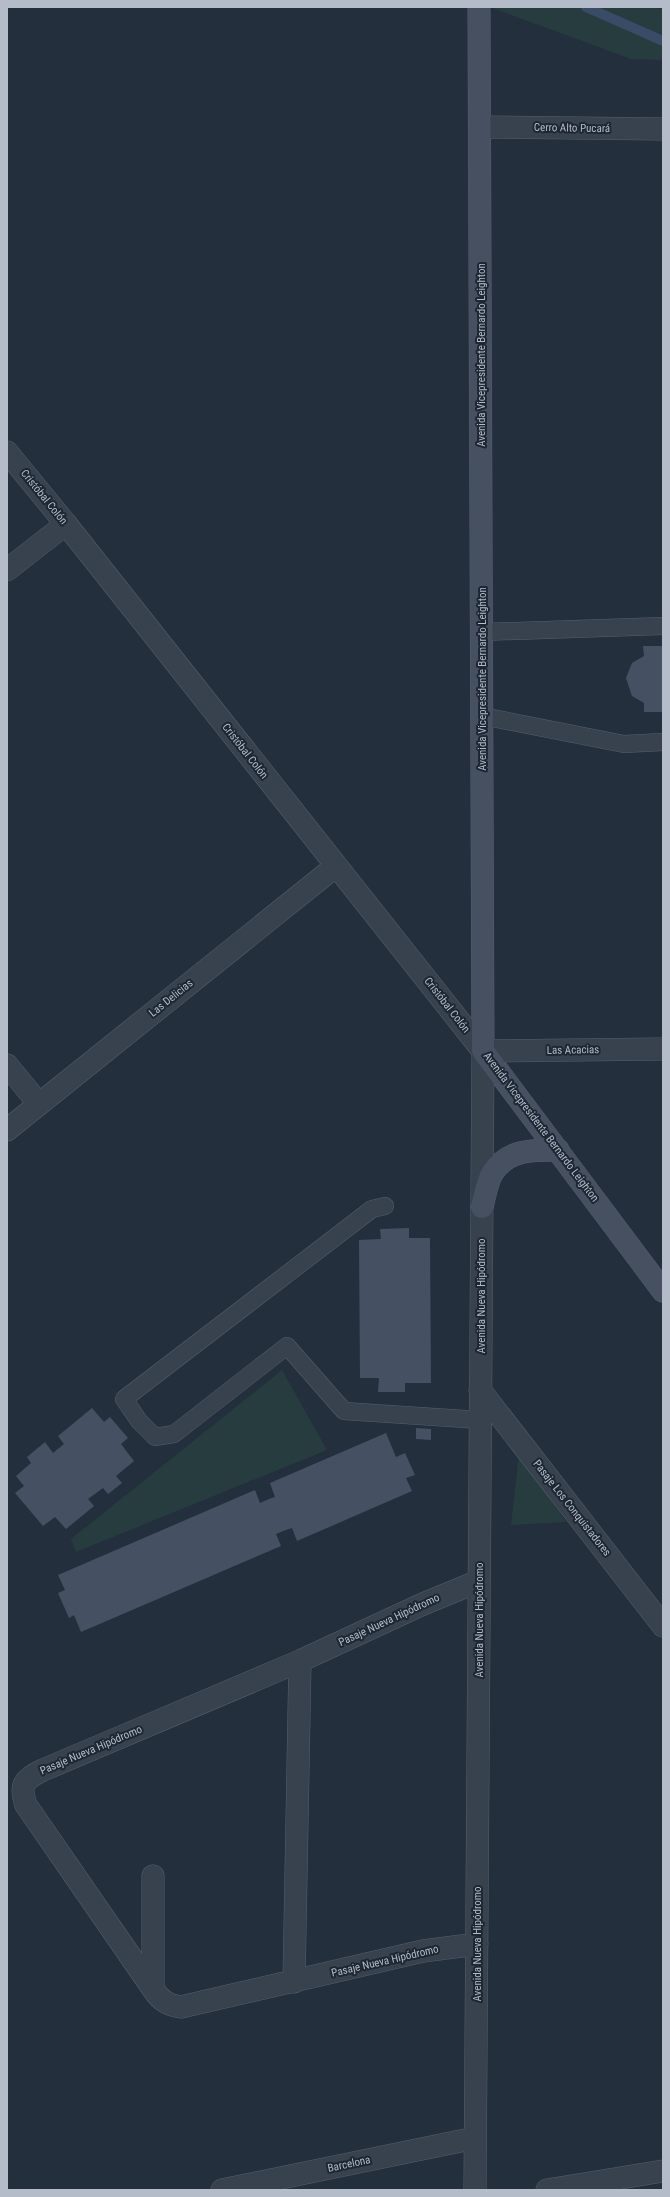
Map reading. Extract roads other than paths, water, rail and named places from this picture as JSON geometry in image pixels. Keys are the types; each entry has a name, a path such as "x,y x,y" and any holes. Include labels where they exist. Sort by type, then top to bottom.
{"main road":[{"name":"Avenida Vicepresidente Bernardo Leighton","path":"479,7 481,127 483,1051 663,1291"},
{"path":"482,1207 493,1173 500,1164 519,1153 529,1150 558,1150"}],"street":[{"name":"Cerro Alto Pucará","path":"481,127 663,129"},
{"name":"Cristóbal Colón","path":"7,452 66,524 483,1051"},
{"path":"7,570 66,524"},
{"name":"Las Delicias","path":"7,1130 336,866"},
{"name":"Las Acacias","path":"483,1051 663,1049"},
{"name":"Avenida Nueva Hipódromo","path":"475,2190 483,1051"},
{"path":"7,1065 39,1104"},
{"name":"Pasaje Los Conquistadores","path":"480,1390 663,1626"},
{"name":"Pasaje Nueva Hipódromo","path":"477,1944 423,1951 182,2007 168,2005 153,1990 26,1806 22,1794 23,1787 32,1775 300,1662 423,1604 479,1581"},
{"path":"294,1982 300,1662"},
{"path":"153,1876 153,1990"},
{"name":"Barcelona","path":"222,2190 475,2138"},
{"path":"547,2190 660,2178"}],"lane":[{"path":"482,632 663,626"},
{"path":"482,716 624,744 663,742"},
{"path":"385,1206 372,1210 124,1399 139,1421 155,1437 174,1434 287,1346 344,1411 480,1420"}],"waterway":[{"path":"586,7 663,41"}]}
